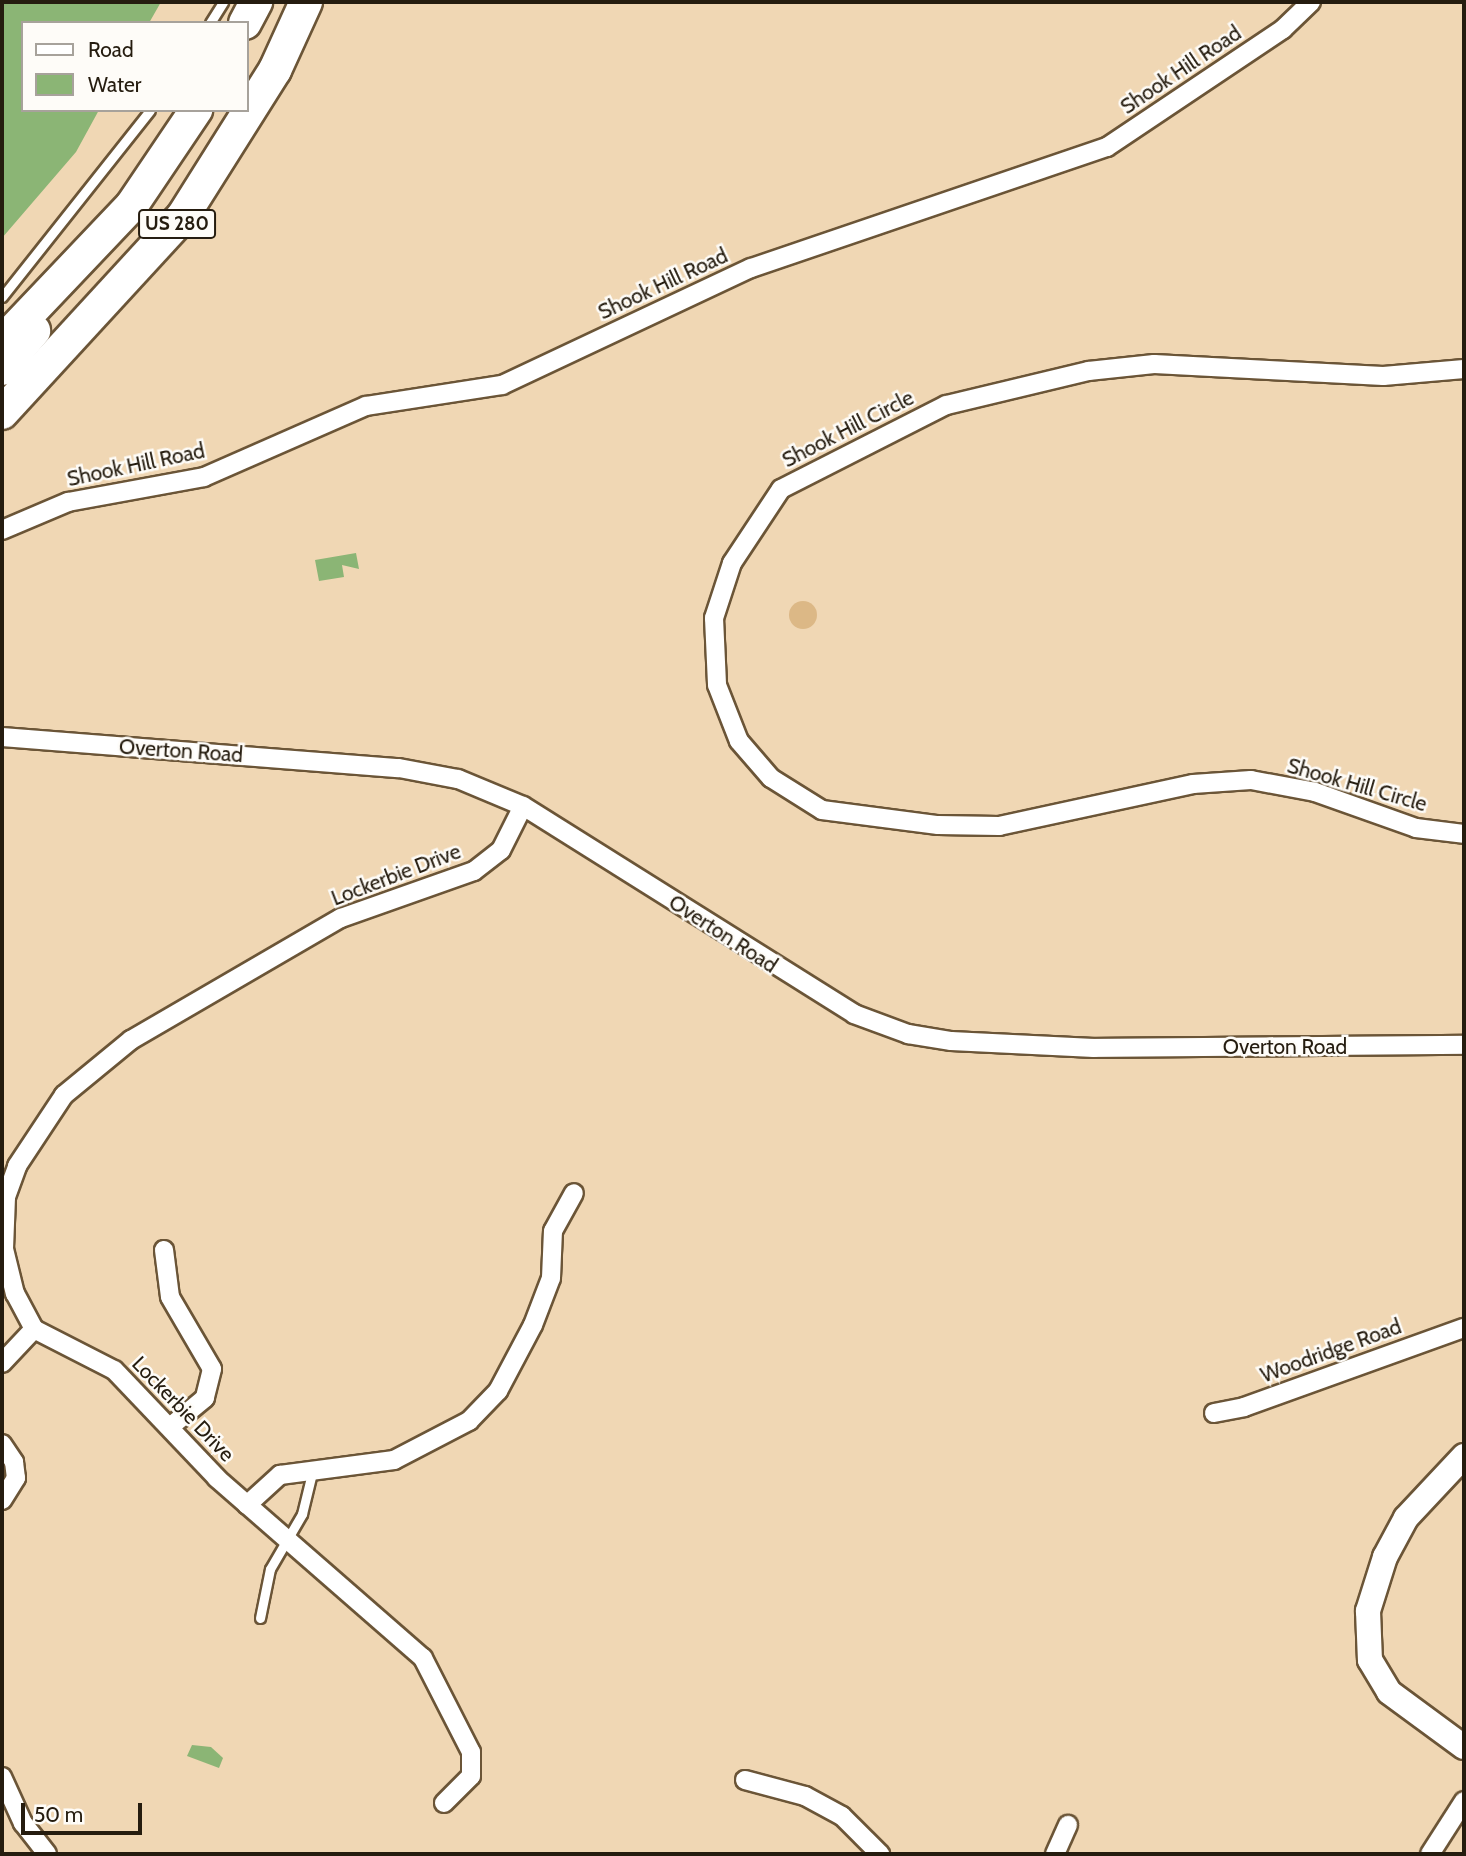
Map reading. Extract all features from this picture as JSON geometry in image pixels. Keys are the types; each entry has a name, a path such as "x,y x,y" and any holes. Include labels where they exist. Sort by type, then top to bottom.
{"highway":[{"path":"246,21 256,2"},
{"name":"US 280","path":"2,413 183,216 275,70 306,2"},
{"name":"US 280","path":"2,342 132,205 195,112"},
{"path":"2,369 132,205"}],"street":[{"name":"Shook Hill Road","path":"2,530 68,502 204,477 366,406 502,386 751,268 1107,147 1283,29 1309,3"},
{"name":"Shook Hill Circle","path":"1464,369 1383,376 1154,364 1088,370 946,405 781,489 732,563 715,618 717,685 739,741 771,778 822,810 938,825 999,826 1193,784 1251,780 1315,792 1416,828 1464,834"},
{"name":"Overton Road","path":"2,737 435,772 523,806 767,963 854,1014 908,1034 951,1041 1094,1048 1464,1045"},
{"name":"Lockerbie Drive","path":"443,1803 471,1776 471,1752 423,1658 247,1504 114,1370 34,1329 15,1294 4,1249 6,1197 17,1166 64,1095 131,1040 341,918 474,871 501,850 523,806"},
{"path":"247,1504 280,1475 313,1468 394,1460 469,1421 498,1391 533,1325 551,1278 553,1231 574,1193"},
{"path":"164,1250 170,1297 212,1369 205,1398 170,1427"},
{"name":"Woodridge Road","path":"1214,1413 1244,1407 1464,1328"},
{"path":"2,1363 34,1329"},
{"path":"2,1444 14,1462 16,1478 11,1493 2,1500"},
{"path":"1464,1456 1406,1518 1385,1556 1368,1611 1370,1660 1389,1692 1464,1747"},
{"path":"2,1777 23,1823 47,1854"},
{"path":"745,1780 805,1796 842,1816 880,1854"},
{"path":"1430,1854 1464,1801"},
{"path":"1055,1854 1068,1825"}],"lane":[{"path":"211,21 223,2"},
{"path":"2,297 148,112"},
{"path":"260,1618 270,1569 289,1541 313,1468"}],"shaded area":[{"path":"803,601 813,605 817,615 813,625 803,629 793,625 789,615 793,605"}],"water":[{"path":"2,2 161,2 150,21 21,21 21,112 98,112 76,152 2,238"},
{"path":"356,553 359,569 342,565 344,577 319,581 315,560"},
{"path":"192,1745 211,1747 223,1758 219,1768 187,1756"}]}
